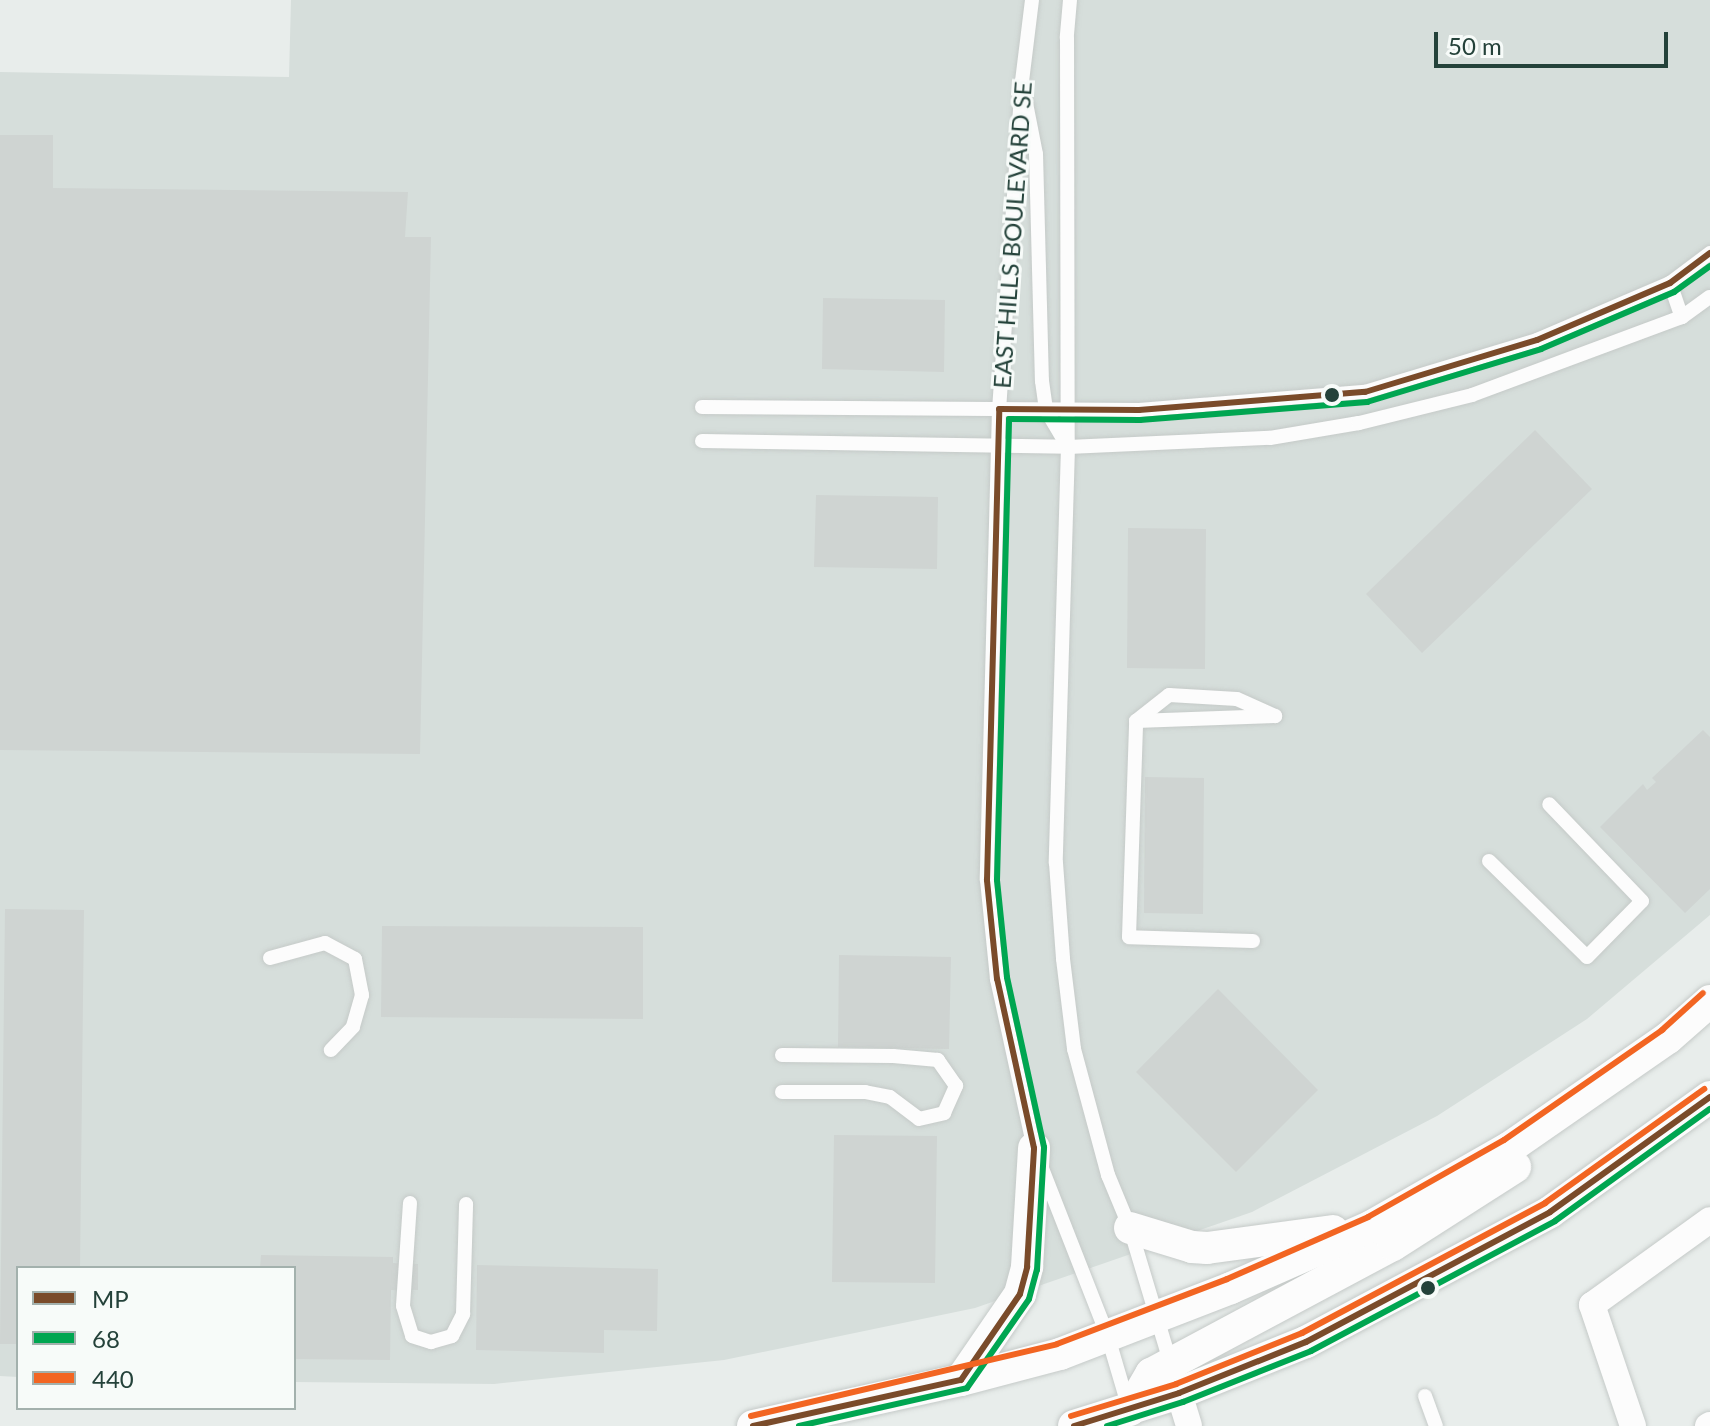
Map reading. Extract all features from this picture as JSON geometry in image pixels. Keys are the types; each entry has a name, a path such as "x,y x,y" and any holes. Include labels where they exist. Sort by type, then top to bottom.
{"street":[{"path":"753,1426 961,1380 1108,1337 1372,1226 1509,1148 1668,1038 1710,1001"},
{"path":"1074,1426 1132,1418 1174,1378 1552,1144 1607,1080"},
{"path":"1174,1378 1306,1342 1463,1260 1550,1212 1710,1097"},
{"path":"961,1380 1020,1294 1027,1267 1034,1148"},
{"path":"1633,1426 1592,1305 1710,1220"},
{"path":"1130,1228 1192,1247 1207,1248 1372,1226"},
{"path":"1174,1378 1189,1426"}],"lane":[{"name":"EAST HILLS BOULEVARD SE","path":"1032,0 1022,81 999,409 987,880 997,979 1034,1148 1108,1337 1132,1418"},
{"name":"EAST HILLS BOULEVARD SE","path":"1070,0 1067,38 1068,447 1056,863 1063,959 1074,1049 1108,1175 1130,1228 1174,1378"},
{"path":"1022,81 1036,154 1046,410 1068,447"},
{"path":"702,407 1139,410 1365,392 1537,340 1670,283 1710,253"},
{"path":"1670,283 1682,317"},
{"path":"702,441 1068,447 1270,438 1359,423 1472,395 1682,317 1710,297"},
{"path":"1136,721 1233,720 1275,716 1237,699 1169,695 1136,721 1129,937 1253,941"},
{"path":"1489,861 1587,957 1642,901 1549,804"},
{"path":"270,958 325,943 355,959 362,995 353,1027 331,1050"},
{"path":"782,1055 893,1056 938,1060 956,1086 944,1113 919,1119 890,1097 865,1092 782,1092"},
{"path":"410,1203 403,1306 412,1336 431,1342 452,1336 463,1314 466,1204"},
{"path":"1425,1396 1436,1426"}],"shaded area":[{"path":"291,0 1710,0 1710,915 1587,1019 1437,1116 1252,1212 975,1308 724,1360 494,1384 296,1382 296,1266 16,1266 16,1377 0,1376 0,72 289,77"}],"building":[{"path":"0,135 53,135 53,188 408,192 405,237 431,237 420,754 0,750"},
{"path":"823,298 945,300 944,372 822,369"},
{"path":"1535,430 1592,489 1422,653 1366,594"},
{"path":"816,495 938,497 937,569 814,567"},
{"path":"1128,528 1206,529 1205,669 1127,668"},
{"path":"1703,730 1710,737 1710,889 1685,913 1600,827 1643,784 1647,790 1656,782 1652,778"},
{"path":"1145,777 1204,778 1203,914 1144,913"},
{"path":"5,909 84,910 80,1266 16,1266 16,1344 0,1344"},
{"path":"382,926 643,927 643,1019 381,1017"},
{"path":"839,955 951,957 949,1049 838,1047"},
{"path":"1218,989 1318,1090 1236,1172 1136,1072"},
{"path":"834,1135 937,1136 935,1283 832,1282"},
{"path":"261,1255 393,1257 393,1263 418,1264 418,1290 391,1290 390,1360 296,1359 296,1266 260,1266"},
{"path":"477,1265 658,1269 657,1331 604,1330 604,1353 476,1350"}],"transit line":[{"name":"MP","path":"753,1426 961,1380 1020,1294 1027,1267 1034,1148 997,979 987,880 999,409 1139,410 1365,392 1537,340 1670,283 1710,253"},
{"name":"68","path":"799,1426 967,1388 1029,1299 1037,1270 1044,1147 1007,977 997,880 1009,419 1140,420 1367,402 1541,349 1674,292 1710,266"},
{"name":"440","path":"751,1416 1057,1344 1227,1279 1368,1217 1504,1140 1662,1030 1703,993"},
{"name":"440","path":"1071,1416 1176,1384 1302,1333 1545,1203 1704,1089"},
{"name":"MP","path":"1074,1426 1179,1393 1306,1342 1550,1212 1710,1097"},
{"name":"68","path":"1107,1426 1183,1402 1311,1351 1555,1221 1710,1109"}]}
